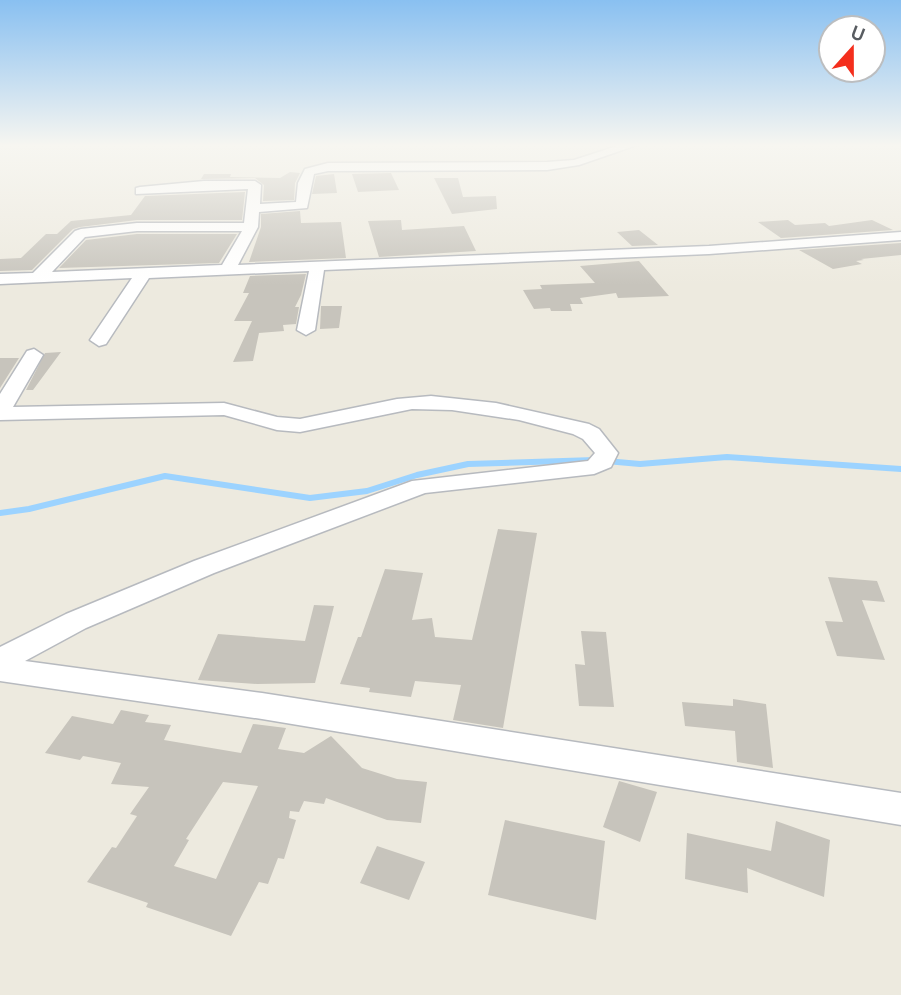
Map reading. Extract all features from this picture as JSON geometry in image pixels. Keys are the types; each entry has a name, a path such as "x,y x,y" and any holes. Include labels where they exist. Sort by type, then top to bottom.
{"street":[{"path":"228,271 251,227 255,191"},
{"path":"253,209 302,205 303,191"},
{"path":"38,277 80,234 86,232 137,227 251,227"},
{"path":"0,279 709,250 901,236"},
{"path":"464,245 473,261"},
{"path":"306,330 317,268"},
{"path":"99,340 144,274"},
{"path":"0,412 34,355"},
{"path":"0,412 224,409 240,410 286,425 432,402 467,405 581,429 591,434 607,453 603,462 594,467 461,480 421,486 393,495 204,566 76,621 0,660"},
{"path":"0,668 262,706 901,808"}],"building":[{"path":"264,191 295,191 294,200 263,201"},
{"path":"313,191 337,193 312,194"},
{"path":"441,191 462,191 463,197 496,196 497,209 452,214"},
{"path":"245,192 242,220 137,220 80,227 73,229 32,270 0,271 0,259 21,258 46,234 57,234 71,221 131,215 145,196"},
{"path":"300,211 301,223 341,222 346,258 249,262 261,227 261,214"},
{"path":"401,220 402,230 464,226 476,251 379,257 368,221"},
{"path":"788,220 795,225 825,223 829,226 872,220 893,230 781,238 758,222"},
{"path":"639,230 658,245 632,246 617,232"},
{"path":"137,234 237,234 219,263 59,268 86,240"},
{"path":"901,243 901,255 861,259 864,260 856,261 862,264 833,269 799,250"},
{"path":"639,261 669,296 618,298 616,293 580,298 583,304 570,304 572,311 551,311 550,308 534,309 523,290 542,289 540,285 595,283 580,266"},
{"path":"306,274 295,307 299,307 296,324 283,325 284,331 259,333 253,361 233,362 252,321 234,321 249,293 243,293 250,276"},
{"path":"321,306 342,306 339,328 320,329"},
{"path":"61,352 33,390 26,390 45,353"},
{"path":"0,358 19,358 0,388"},
{"path":"498,529 537,533 503,728 453,720 461,685 415,681 411,697 369,692 370,688 340,684 358,637 361,637 385,569 423,573 412,620 432,618 435,637 472,640"},
{"path":"828,577 877,581 885,602 862,600 885,660 837,656 825,621 843,622"},
{"path":"314,605 334,606 315,683 257,684 198,680 218,634 305,641"},
{"path":"581,631 606,632 614,707 579,706 575,664 585,665"},
{"path":"733,699 766,704 773,768 737,762 735,731 685,726 682,702 733,706"},
{"path":"121,710 149,715 145,722 171,725 164,740 241,753 253,724 286,728 278,749 304,753 331,736 362,768 397,779 427,782 421,823 387,820 326,798 324,804 304,801 299,812 290,811 289,818 296,820 284,859 278,858 268,884 259,882 231,936 146,907 148,903 87,882 112,847 116,848 137,816 130,814 149,787 111,784 121,763 83,756 80,760 45,753 72,716 113,724","holes":["223,782 258,786 216,879 174,866 189,840 186,839"]},
{"path":"619,781 657,792 640,842 603,827"},
{"path":"505,820 605,841 596,920 488,895"},
{"path":"776,821 830,840 824,897 747,868 748,893 685,879 687,833 771,851"},
{"path":"377,846 425,862 409,900 360,883"}],"waterway":[{"path":"606,461 640,464 727,457 901,469"},
{"path":"0,513 29,509 165,476 310,498 367,491 417,475 468,464 595,460"}]}
